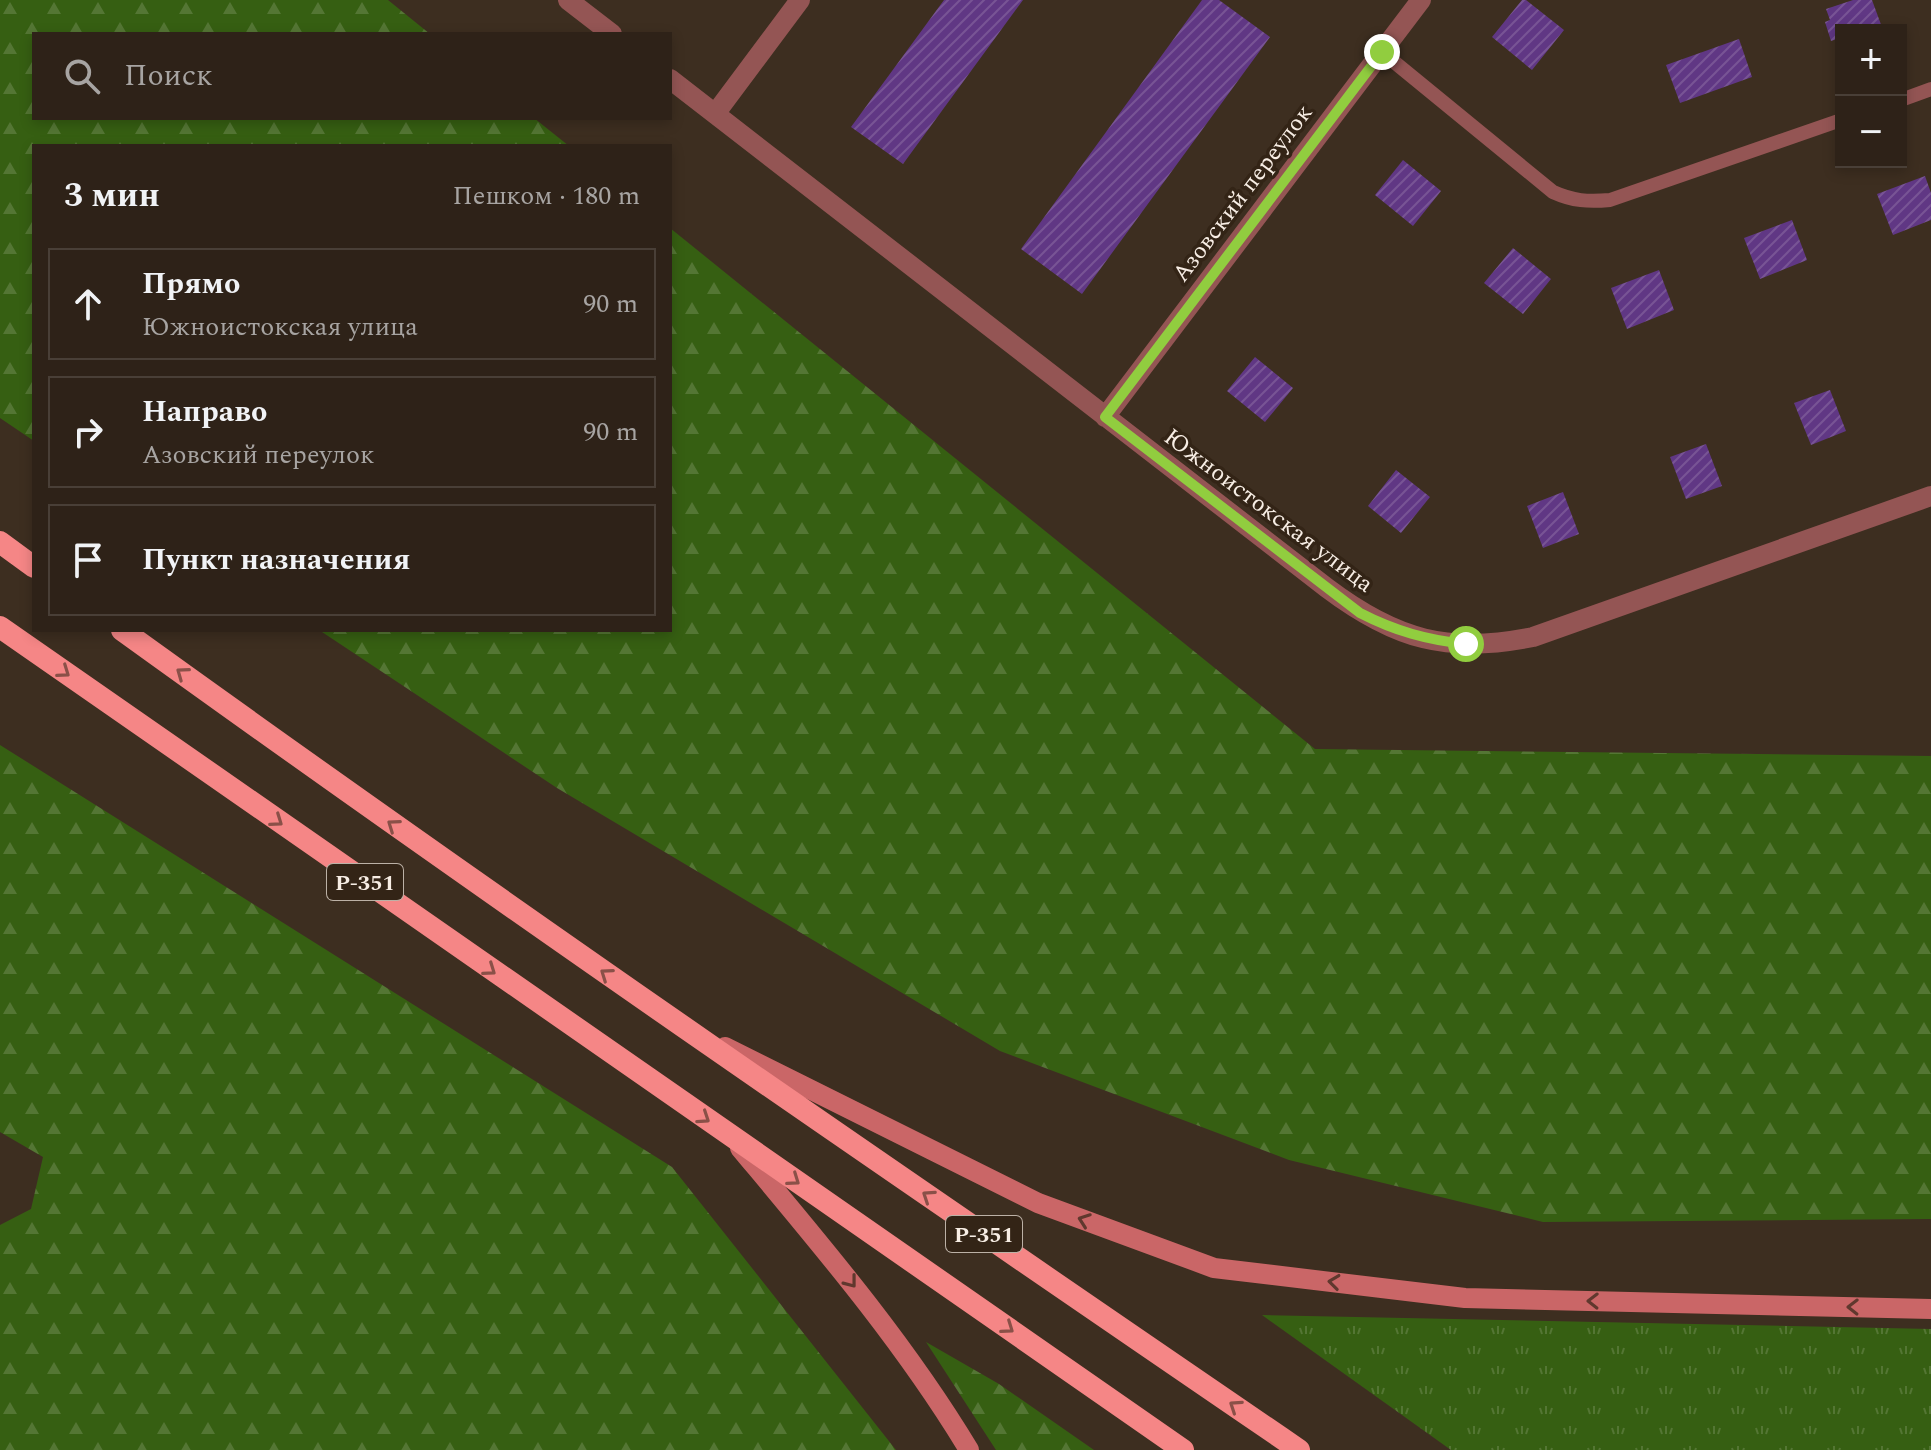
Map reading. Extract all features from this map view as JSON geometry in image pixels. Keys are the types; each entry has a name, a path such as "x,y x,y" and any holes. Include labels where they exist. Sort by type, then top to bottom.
{"highway":[{"path":"0,542 32,566"},
{"name":"Р-351","path":"0,627 1183,1450"},
{"name":"Р-351","path":"125,632 669,1019 1299,1450"}],"main road":[{"path":"669,1019 1038,1203 1214,1268 1465,1298 1931,1309"},
{"path":"730,1135 852,1281 969,1450"}],"street":[{"path":"568,0 609,32"},
{"path":"715,114 800,0"},
{"name":"Азовский переулок","path":"1105,417 1421,0"},
{"name":"Южноистокская улица","path":"672,81 1360,613 1392,629 1466,644 1501,643 1533,637 1931,496"}],"lane":[{"path":"1382,52 1553,192 1587,202 1610,200 1835,122"},
{"path":"1907,98 1931,89"}],"green space":[{"path":"0,0 388,0 428,32 32,32 32,120 536,120 566,144 32,144 32,440 0,418"},
{"path":"672,230 1315,749 1931,756 1931,1219 1543,1222 1289,1160 1000,1051 557,788 322,632 672,632"},
{"path":"0,745 672,1167 896,1450 0,1450 0,1225 31,1209 43,1157 0,1132"},
{"path":"1262,1315 1931,1329 1931,1450 1451,1450"},
{"path":"926,1342 999,1384 1094,1450 996,1450"}],"building":[{"path":"944,0 1023,0 903,164 851,127"},
{"path":"1202,0 1219,0 1270,37 1082,294 1021,249"},
{"path":"1522,0 1564,30 1532,70 1492,37"},
{"path":"1853,0 1872,0 1881,24 1835,24 1835,40 1831,41 1825,22 1830,20 1826,9"},
{"path":"1739,39 1752,77 1680,103 1666,65"},
{"path":"1403,160 1441,191 1413,226 1375,195"},
{"path":"1925,176 1931,193 1931,220 1893,235 1877,194"},
{"path":"1792,220 1807,260 1760,279 1744,238"},
{"path":"1513,248 1551,279 1523,314 1484,283"},
{"path":"1659,270 1674,310 1627,329 1611,288"},
{"path":"1255,357 1293,388 1265,422 1227,391"},
{"path":"1830,390 1846,431 1811,445 1794,403"},
{"path":"1706,444 1722,486 1686,499 1670,457"},
{"path":"1396,470 1430,497 1401,533 1368,506"},
{"path":"1563,492 1579,534 1543,548 1527,506"}],"route":[{"path":"1382,52 1105,417 1360,613 1392,629 1429,640 1466,644"}]}
